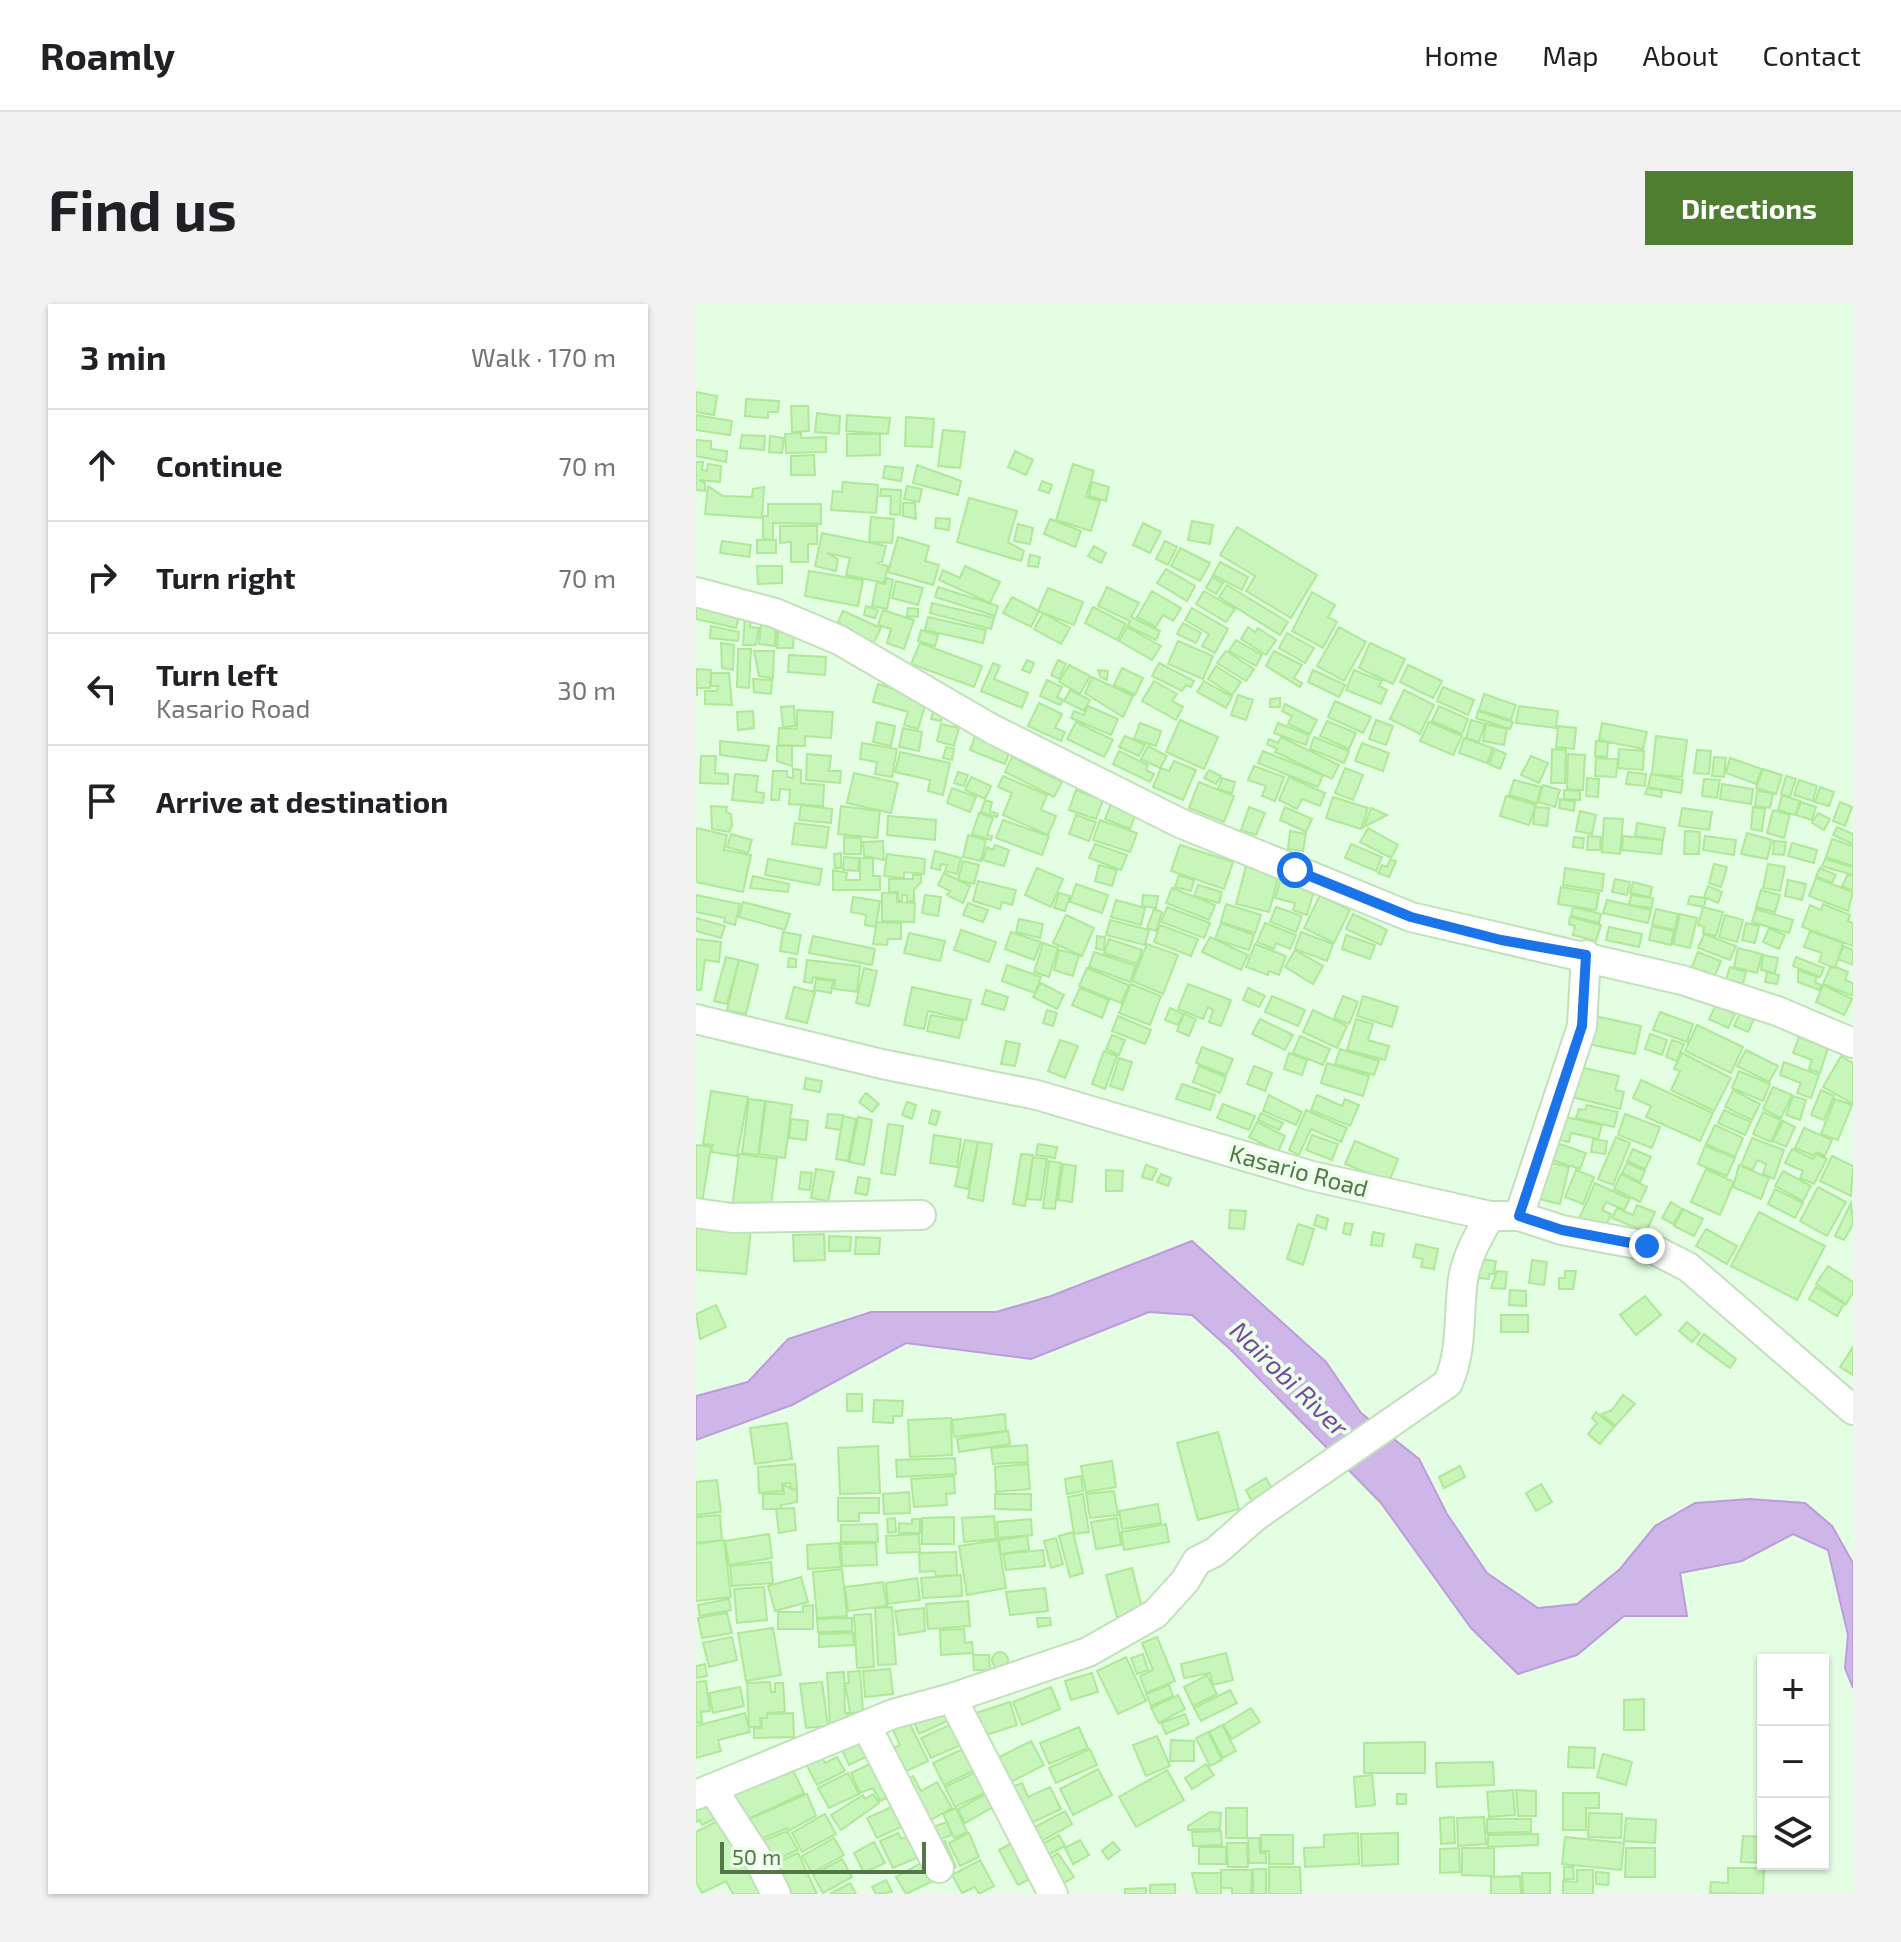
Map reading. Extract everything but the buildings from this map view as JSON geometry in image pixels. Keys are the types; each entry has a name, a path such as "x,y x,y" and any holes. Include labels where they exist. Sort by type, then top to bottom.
{"street":[{"path":"696,592 775,613 839,640 992,729 1209,835 1411,917 1501,940 1586,955 1696,984 1777,1011 1853,1043"},
{"path":"1519,1216 1582,1026 1586,955"},
{"name":"Kasario Road","path":"697,1021 882,1064 1037,1095 1312,1176 1490,1216 1519,1216 1562,1230 1647,1246 1688,1267 1853,1410"},
{"path":"696,1213 732,1218 921,1215"},
{"path":"776,1894 760,1862 704,1791 866,1725 1088,1652 1155,1614 1185,1581 1197,1561 1215,1552 1256,1516 1448,1383 1458,1361 1463,1278 1471,1249 1490,1216"},
{"path":"1814,1377 1853,1396"},
{"path":"952,1698 1053,1894"},
{"path":"866,1725 939,1868"}],"water":[{"name":"Nairobi River","path":"1192,1241 1326,1362 1361,1413 1419,1459 1447,1514 1487,1573 1538,1608 1577,1604 1620,1569 1655,1526 1695,1503 1750,1499 1805,1503 1832,1526 1853,1563 1853,1688 1845,1668 1848,1635 1828,1550 1793,1534 1742,1561 1680,1573 1687,1616 1624,1616 1577,1655 1518,1674 1471,1628 1381,1503 1231,1350 1192,1315 1149,1312 1031,1359 906,1343 792,1405 696,1440 696,1396 748,1382 788,1339 871,1312 996,1312 1051,1296"}],"route":[{"path":"1295,870 1411,917 1501,940 1586,955 1582,1026 1555,1098 1519,1216 1562,1230 1647,1246"}]}
